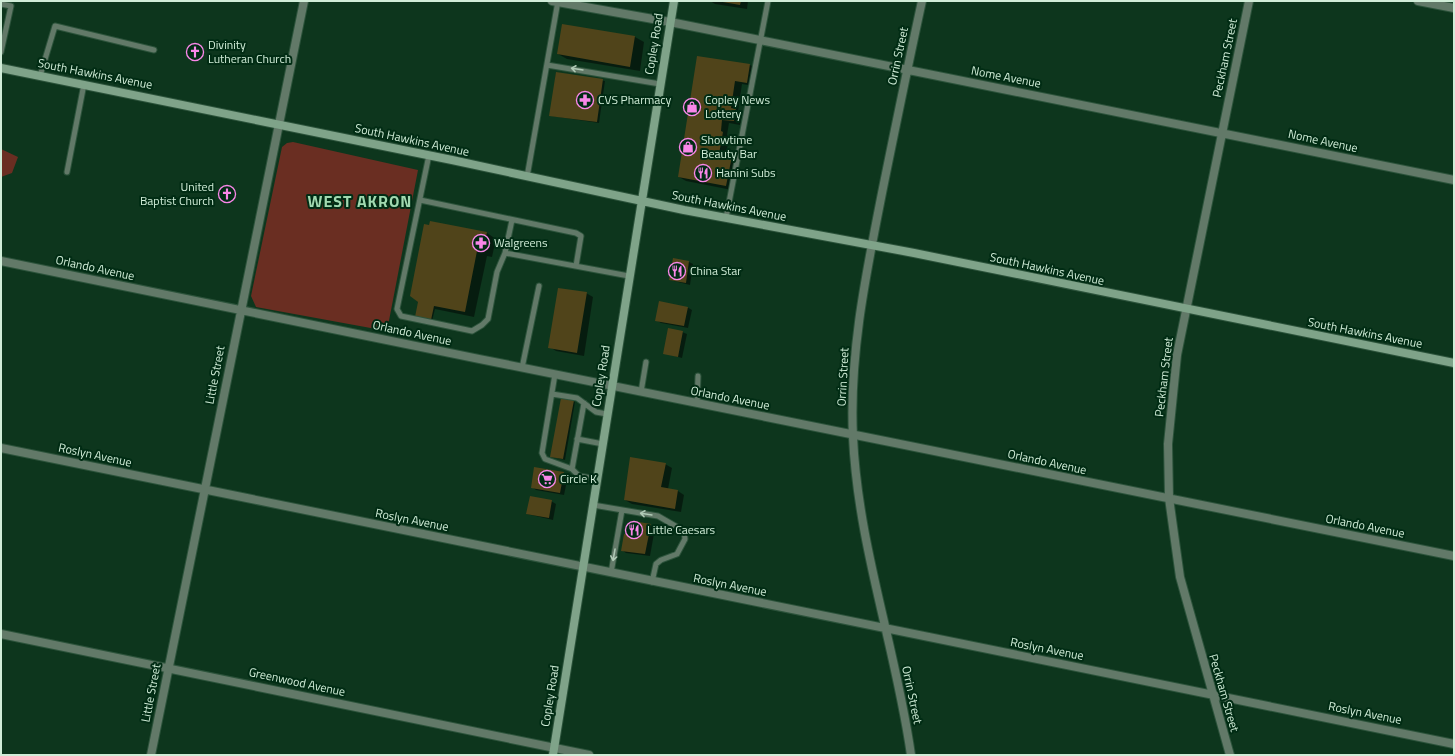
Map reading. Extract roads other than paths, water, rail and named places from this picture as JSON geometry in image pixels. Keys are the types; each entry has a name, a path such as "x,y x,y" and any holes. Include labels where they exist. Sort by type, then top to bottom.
{"main road":[{"name":"Copley Road","path":"553,752 674,1"},
{"name":"South Hawkins Avenue","path":"1,68 429,155 726,218 1454,363"}],"street":[{"name":"Little Street","path":"151,755 240,309 304,1"},
{"name":"Nome Avenue","path":"556,1 670,22 1454,180"},
{"name":"Orrin Street","path":"911,755 856,481 853,436 853,389 859,320 872,246 922,1"},
{"name":"Peckham Street","path":"1230,755 1180,578 1169,498 1168,444 1172,394 1186,309 1249,1"},
{"path":"1418,1 1454,8"},
{"name":"Orlando Avenue","path":"1,261 853,436 1454,556"},
{"name":"Roslyn Avenue","path":"1,448 652,582 1454,744"},
{"name":"Greenwood Avenue","path":"1,634 553,752 589,755"}],"lane":[{"path":"527,177 547,65 556,1"},
{"path":"726,218 768,1"},
{"path":"1,4 11,6 1,52"},
{"path":"40,76 55,26 154,50"},
{"path":"547,65 660,84"},
{"path":"66,172 84,84"},
{"path":"429,155 396,310 401,316 472,331 482,325 488,319 497,272 504,253 512,220"},
{"path":"420,200 581,236 576,266"},
{"path":"504,253 629,276"},
{"path":"522,368 539,286"},
{"path":"641,392 646,362"},
{"path":"555,374 542,453 545,459 572,469 579,476 597,479"},
{"path":"697,403 698,376"},
{"path":"552,394 577,398 596,412 608,414"},
{"path":"572,469 584,403"},
{"path":"577,439 603,444"},
{"path":"593,506 658,516 684,531 685,539 677,554 661,560 656,564 652,582"},
{"path":"611,573 622,510"}],"place":[{"name":"Divinity Lutheran Church","path":"195,52"},
{"name":"CVS Pharmacy","path":"585,100"},
{"name":"Copley News Lottery","path":"692,107"},
{"name":"Showtime Beauty Bar","path":"688,147"},
{"name":"Hanini Subs","path":"703,173"},
{"name":"United Baptist Church","path":"227,194"},
{"name":"Walgreens","path":"481,243"},
{"name":"China Star","path":"677,271"},
{"name":"Circle K","path":"547,479"},
{"name":"Little Caesars","path":"634,530"}],"district":[{"name":"WEST AKRON","path":"360,201"}]}
